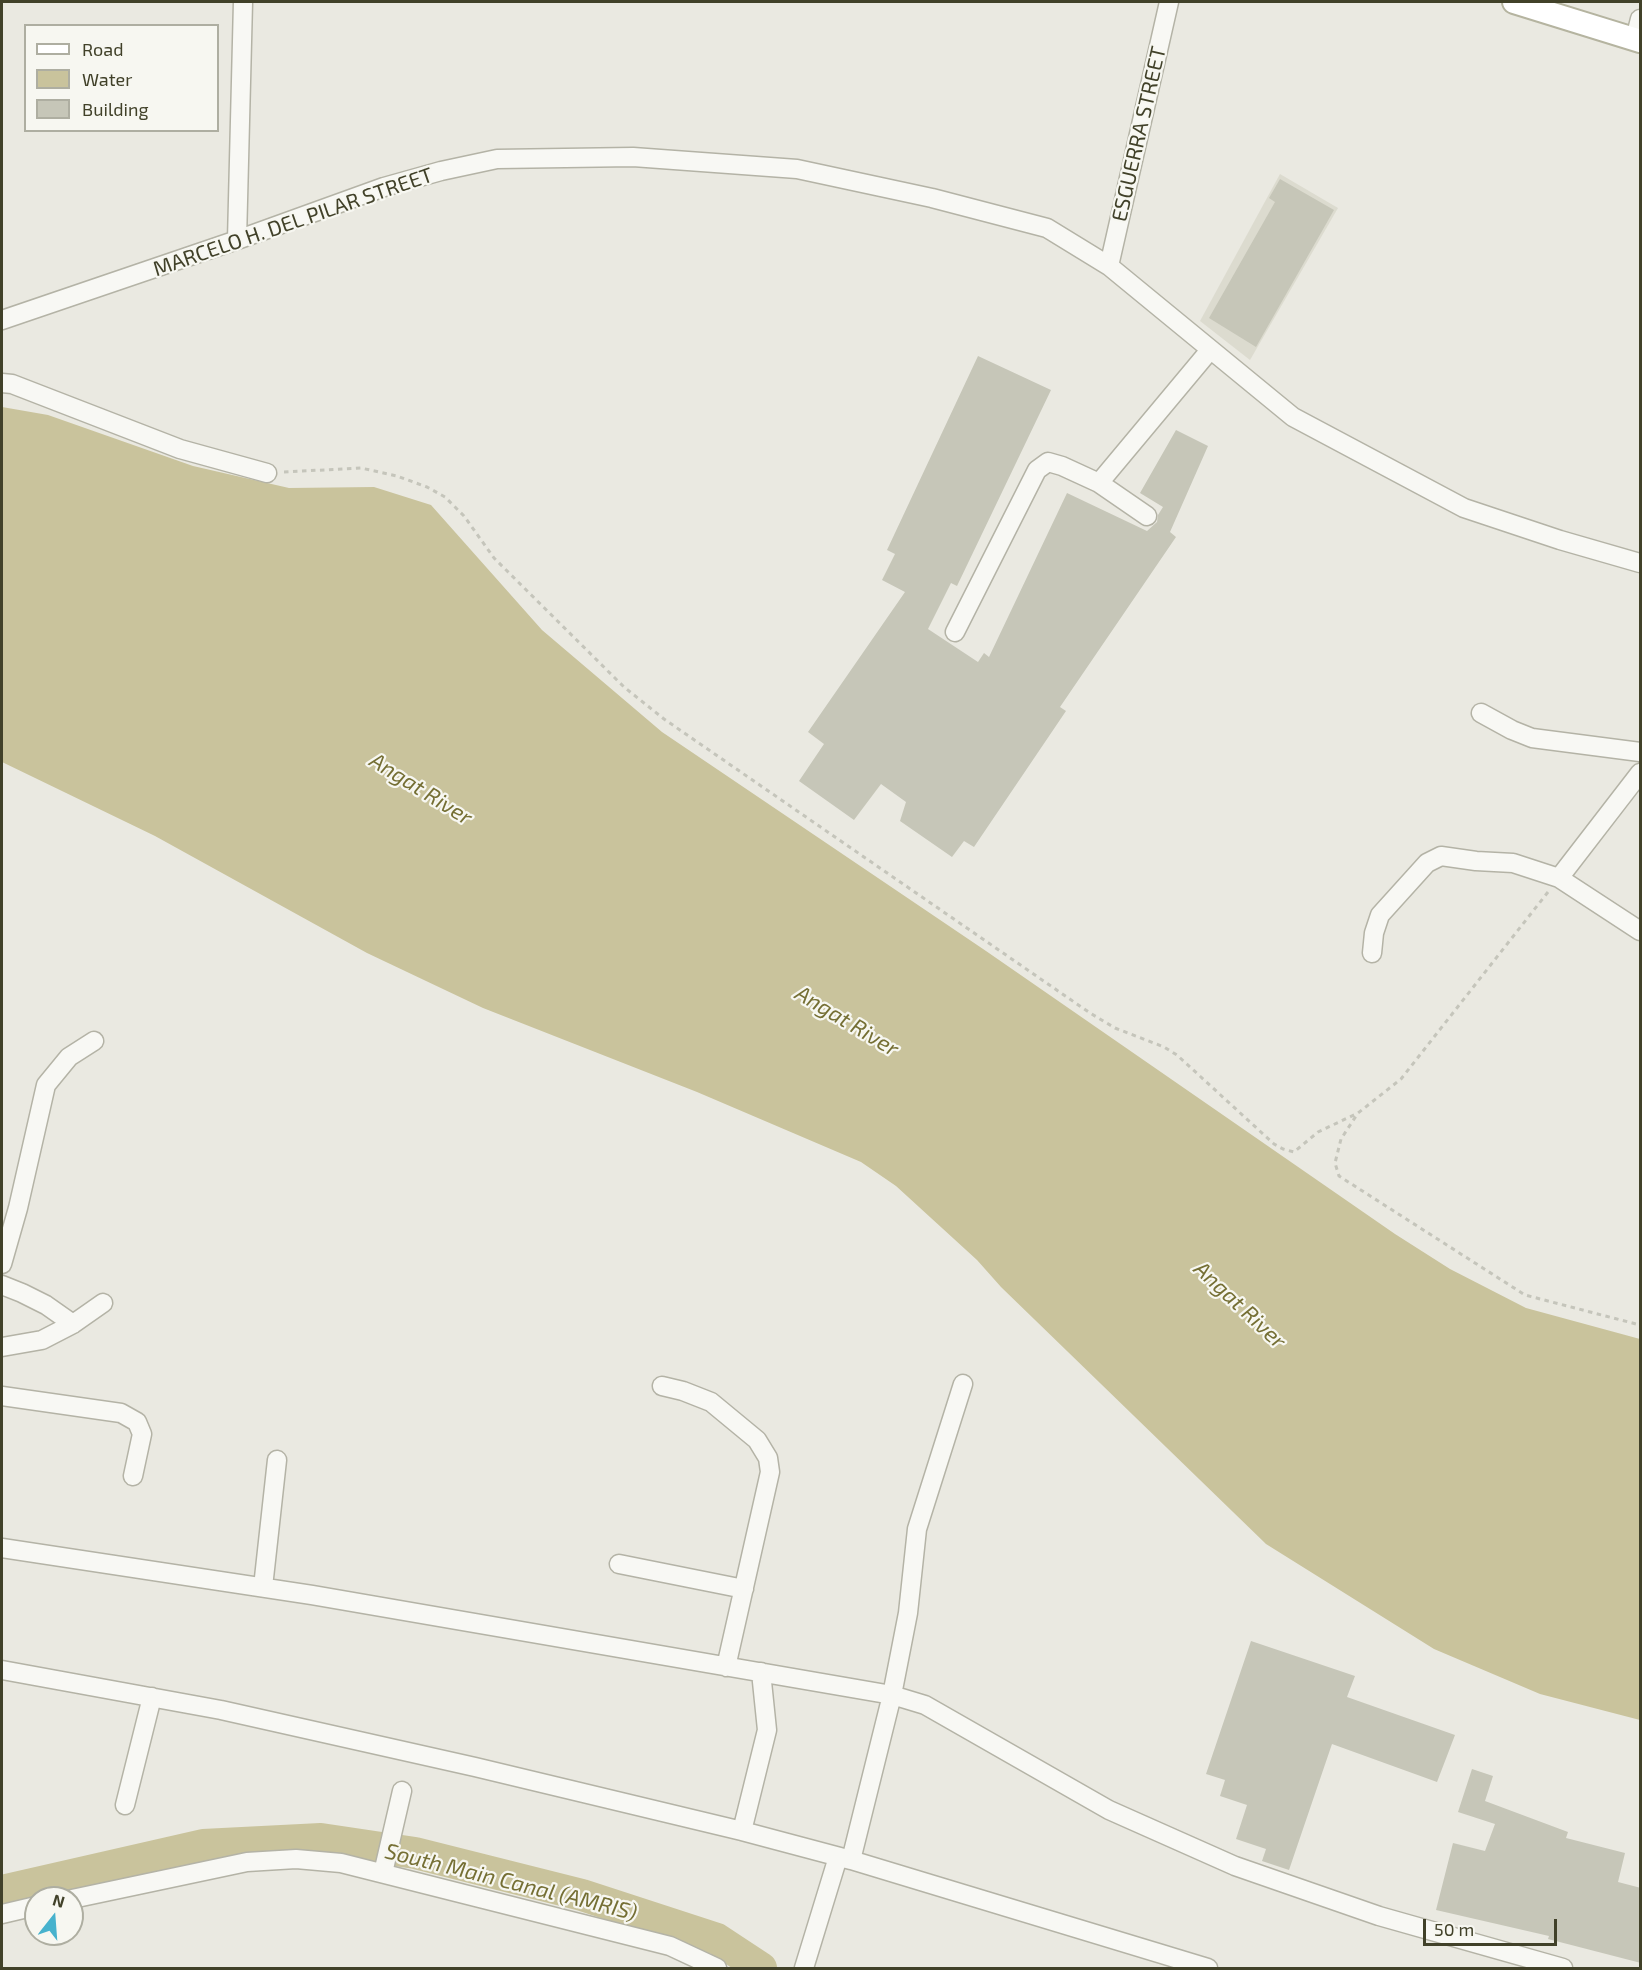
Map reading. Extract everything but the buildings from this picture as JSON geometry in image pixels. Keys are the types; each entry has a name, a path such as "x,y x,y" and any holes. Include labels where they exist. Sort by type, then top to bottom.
{"main road":[{"path":"1514,2 1639,33"}],"street":[{"path":"237,240 243,2"},
{"name":"ESGUERRA STREET","path":"1109,267 1169,2"},
{"name":"MARCELO H. DEL PILAR STREET","path":"2,320 384,188 441,171 497,159 633,157 797,169 932,198 1047,228 1109,267 1293,417 1464,508 1560,540 1641,563"},
{"path":"1099,483 1210,350"},
{"path":"2,383 12,384 180,449 267,473"},
{"path":"955,632 1037,470 1048,462 1099,483 1147,516"},
{"path":"1481,713 1532,738 1641,752"},
{"path":"1559,878 1641,773"},
{"path":"1372,953 1374,933 1380,915 1427,863 1441,856 1513,863 1559,878 1641,931"},
{"path":"2,1264 18,1208 46,1084 69,1057 94,1041"},
{"path":"2,1285 46,1305 73,1324"},
{"path":"2,1347 42,1340 73,1324 103,1303"},
{"path":"804,1968 845,1858 892,1695 908,1613 917,1528 963,1384"},
{"path":"662,1386 711,1402 757,1440 768,1458 770,1472 726,1667"},
{"path":"2,1396 121,1413 137,1422 142,1434 133,1476"},
{"path":"263,1587 277,1460"},
{"path":"2,1548 263,1587 892,1695 925,1705 1109,1810 1235,1866 1378,1916 1563,1968"},
{"path":"619,1564 744,1589"},
{"path":"2,1670 221,1710 475,1767 742,1831 845,1858 1208,1968"},
{"path":"742,1831 767,1730 761,1672"},
{"path":"125,1805 152,1697"},
{"path":"383,1873 402,1791"},
{"path":"84,1896 247,1862 296,1859 340,1863 670,1946 717,1968"},
{"path":"2,1914 24,1909"}],"path":[{"path":"267,473 361,468 427,487 446,497 465,516 494,558 624,687 664,719 1090,1013 1115,1028 1177,1054 1282,1149 1294,1152 1318,1132 1358,1113 1401,1079 1559,878"},
{"path":"1358,1113 1341,1139 1335,1163 1339,1176 1525,1295 1641,1325"}],"shaded area":[{"path":"1280,174 1338,208 1250,360 1200,321"}],"water":[{"name":"Angat River","path":"2,407 48,415 193,466 289,488 374,487 431,505 542,630 662,732 986,951 1395,1234 1450,1269 1526,1308 1640,1339 1640,1720 1540,1694 1434,1649 1266,1544 1001,1287 977,1260 896,1186 861,1162 697,1092 483,1008 367,953 155,836 2,762"}],"waterway":[{"name":"South Main Canal (AMRIS)","path":"2,1891 203,1845 321,1839 415,1853 582,1895 717,1939 761,1968"}]}
